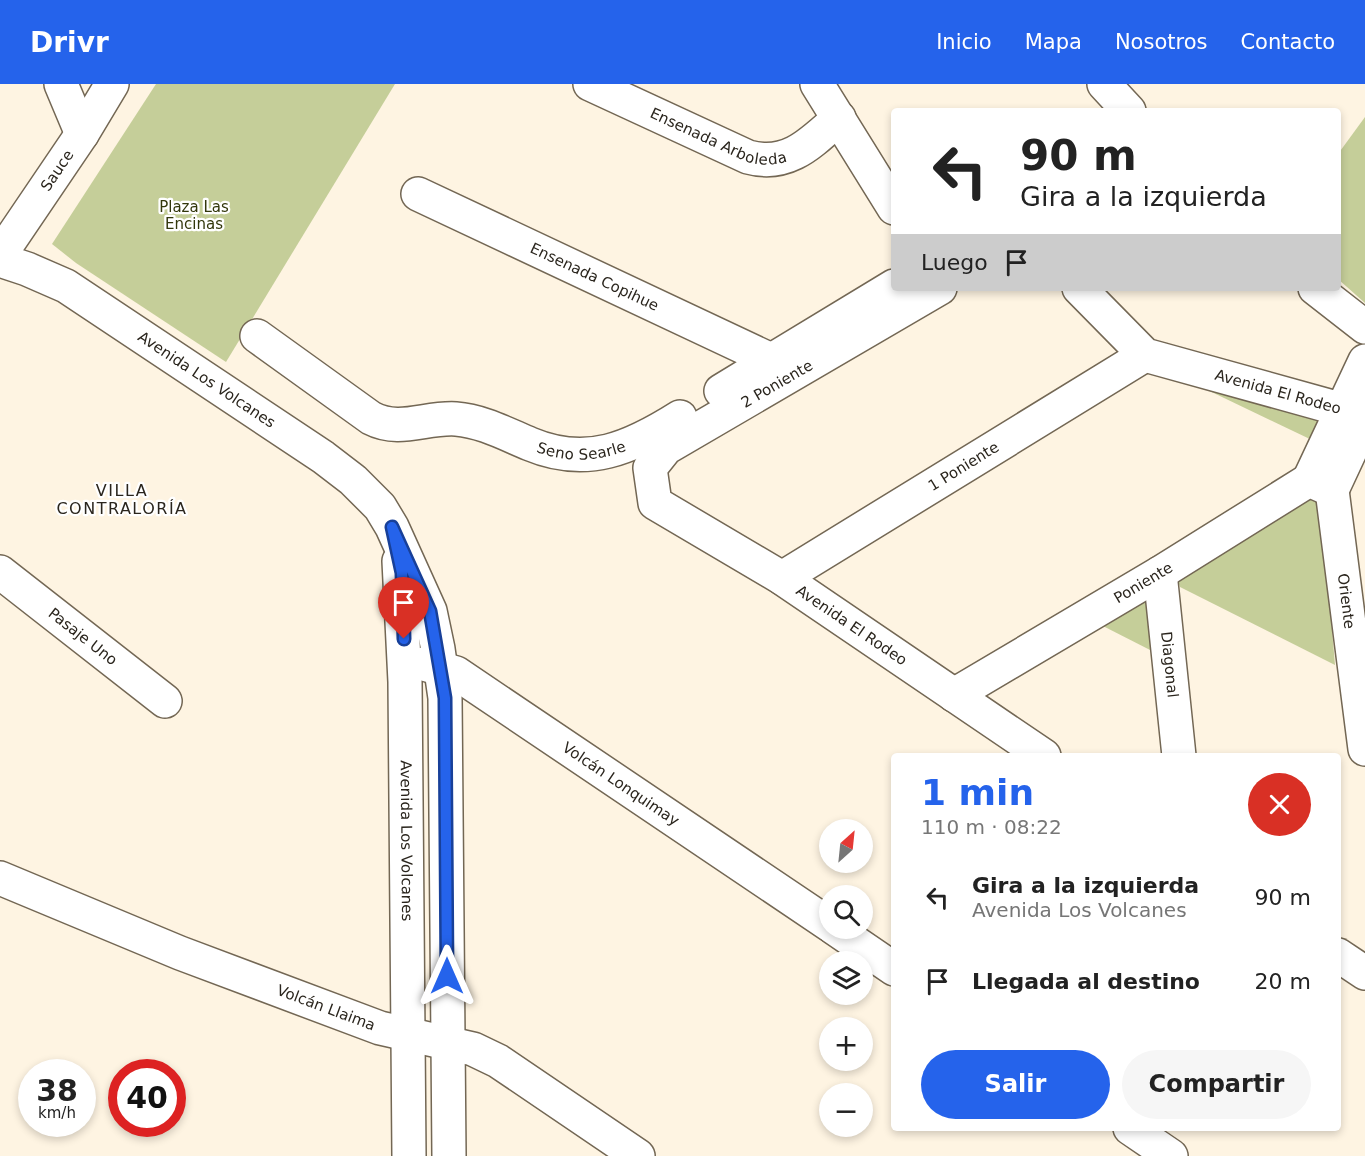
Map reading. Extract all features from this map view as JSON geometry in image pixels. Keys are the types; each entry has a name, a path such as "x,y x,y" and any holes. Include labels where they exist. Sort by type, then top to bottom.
{"street":[{"path":"61,84 82,134"},
{"name":"Sauce","path":"0,255 82,134 112,84"},
{"name":"Ensenada Arboleda","path":"590,84 761,160 790,157 839,118"},
{"path":"818,84 891,203"},
{"path":"1104,84 1127,108"},
{"name":"Ensenada Copihue","path":"418,194 771,360"},
{"name":"Avenida Los Volcanes","path":"0,260 27,268 66,286 324,457 353,480 380,507 392,527 430,611 445,698 449,1156"},
{"name":"Seno Searle","path":"257,336 380,422 406,426 439,419 471,422 536,447 580,455 626,448 647,438 891,288"},
{"name":"2 Poniente","path":"655,503 650,468 666,448 935,291"},
{"name":"Avenida El Rodeo","path":"1082,291 1145,355 1357,415"},
{"path":"1320,291 1362,316"},
{"name":"1 Poniente","path":"782,578 1145,355"},
{"path":"1320,485 1357,415 1365,361"},
{"name":"Poniente","path":"954,695 1160,573 1320,485"},
{"name":"Oriente","path":"1320,485 1365,749"},
{"name":"Avenida El Rodeo","path":"655,503 782,578 1040,753"},
{"name":"Avenida Los Volcanes","path":"392,527 402,573 410,1156"},
{"name":"Pasaje Uno","path":"0,572 165,701"},
{"name":"Diagonal","path":"1160,573 1179,753"},
{"name":"Volcán Lonquimay","path":"404,660 441,667 456,673 819,918"},
{"name":"Volcán Llaima","path":"0,878 180,953 380,1028 447,1045 473,1049 498,1061 638,1156"},
{"path":"850,939 891,967"},
{"path":"1341,957 1365,973"},
{"path":"1134,1131 1171,1156"}],"green space":[{"name":"Plaza Las Encinas","path":"156,84 395,84 226,362 76,263 52,244"},
{"path":"1365,117 1365,303 1341,282 1341,150"},
{"path":"1172,373 1325,416 1314,441"},
{"path":"1311,493 1321,499 1335,665 1180,587 1176,575"},
{"path":"1150,595 1154,652 1101,625"}],"district":[{"name":"VILLA CONTRALORÍA","path":"122,499"}],"route":[{"path":"404,639 402,573 392,527 430,611 445,698 447,976"}]}
